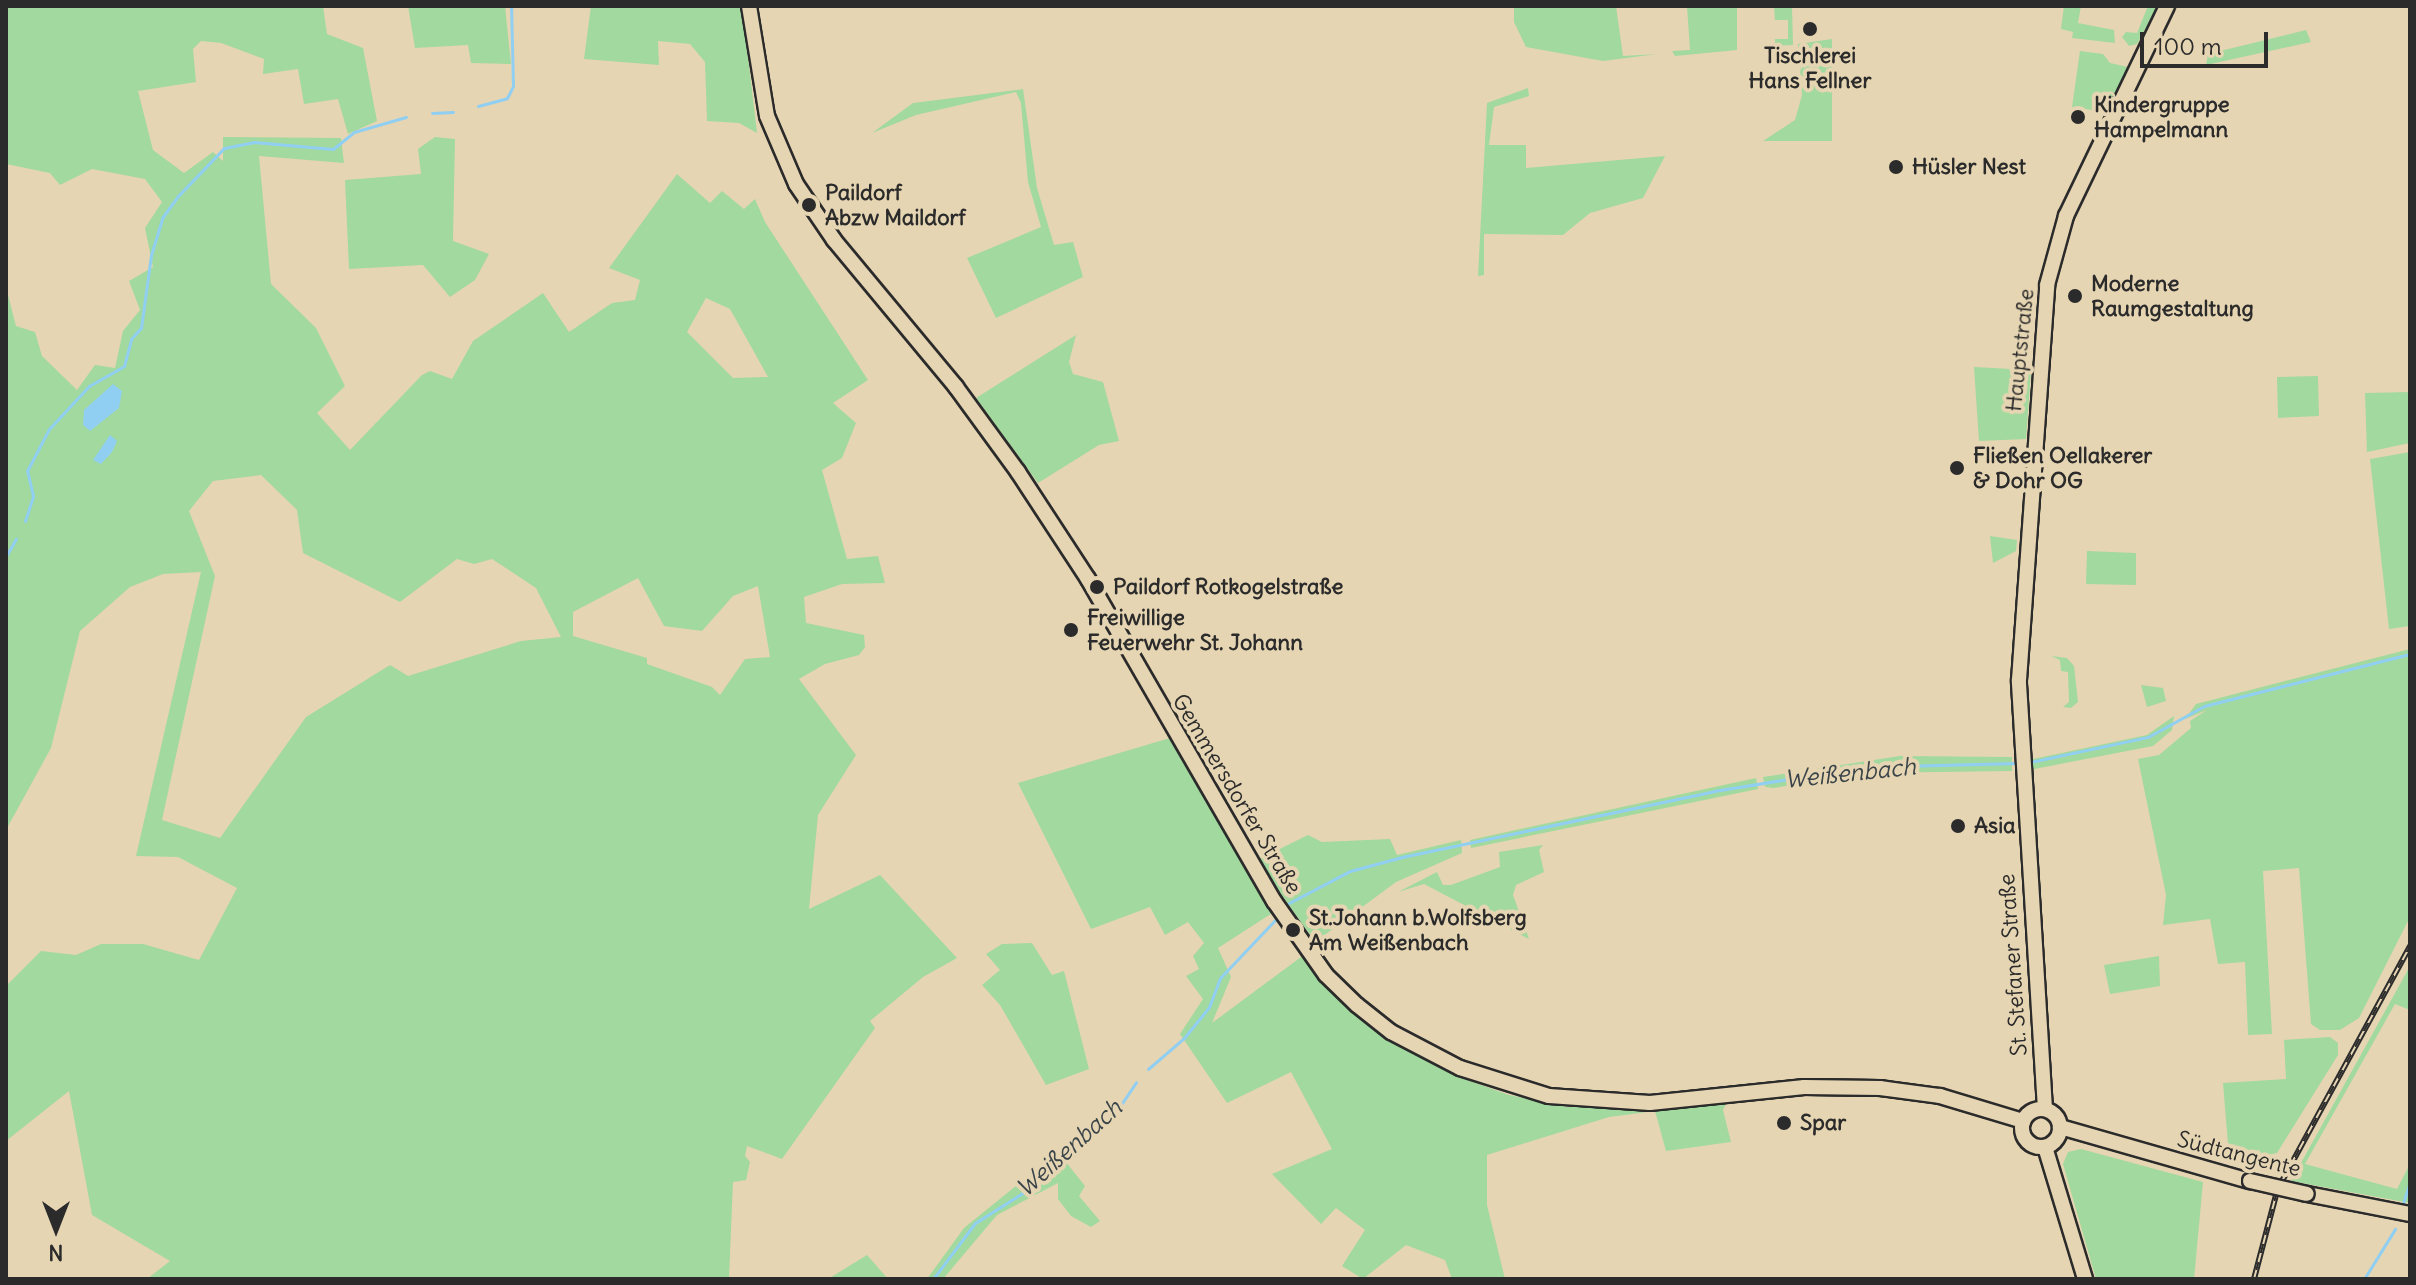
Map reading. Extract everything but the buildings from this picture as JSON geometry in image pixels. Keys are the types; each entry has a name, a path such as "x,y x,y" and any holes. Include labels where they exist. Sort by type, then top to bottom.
{"main road":[{"name":"Gemmersdorfer Straße","path":"749,6 767,116 802,195 1018,472 1088,579 1274,901 1323,971 1357,1005 1391,1032 1446,1062 1549,1096 1650,1103 1804,1087 1880,1088 1940,1096 2023,1121"},
{"name":"Hauptstraße","path":"2021,764 2027,509 2047,285 2066,216 2167,6"},
{"name":"St. Stefaner Straße","path":"2021,764 2045,1109"},
{"path":"2045,1109 2060,1127 2058,1137 2045,1147 2029,1142 2023,1121 2034,1110 2045,1109"},
{"name":"Südtangente","path":"2060,1127 2250,1181 2410,1214"},
{"path":"2045,1147 2085,1279"}],"green space":[{"path":"6,6 323,6 327,34 363,48 377,121 348,134 338,99 304,104 298,69 263,74 264,59 221,43 201,41 193,49 196,82 138,91 153,150 184,173 213,152 223,161 223,137 341,138 344,163 259,156 271,284 316,328 345,386 317,413 350,450 422,375 430,371 452,379 473,341 543,293 569,332 612,303 635,300 640,280 609,268 677,174 710,203 722,191 744,209 755,199 765,222 868,380 833,403 856,423 842,458 822,470 847,559 878,556 885,583 842,584 804,597 806,623 864,635 865,647 859,655 825,664 799,679 856,755 818,815 809,909 880,875 957,958 923,977 870,1021 875,1028 782,1159 747,1146 745,1156 750,1162 746,1180 733,1182 729,1279 147,1279 170,1261 92,1215 69,1091 6,1141 6,986 41,951 76,955 101,944 143,944 199,960 237,888 178,857 136,856 201,572 163,574 130,587 80,631 51,748 6,830 6,287 16,326 35,332 42,356 77,390 95,365 115,368 123,331 140,310 129,281 153,267 145,228 162,202 145,179 92,169 60,185 50,173 6,164","holes":["706,298 730,309 768,377 733,378 687,332","261,475 297,510 303,553 400,602 457,559 474,564 492,559 536,588 561,637 521,641 408,676 390,665 306,717 220,838 162,820 215,576 189,511 213,481","638,578 664,626 702,631 733,596 758,586 770,657 745,659 720,695 712,687 647,664 647,658 573,636 573,612"]},
{"path":"408,6 505,6 511,64 471,63 468,45 415,48"},
{"path":"591,6 742,6 757,133 739,123 707,121 705,62 690,44 658,41 659,65 584,59"},
{"path":"1514,6 1616,6 1623,56 1657,54 1603,61 1526,47 1514,22"},
{"path":"1687,6 1737,6 1737,50 1675,56 1672,51 1690,50"},
{"path":"1774,6 1792,6 1793,45 1775,46 1775,39 1788,39 1788,20 1775,20"},
{"path":"2064,6 2081,6 2078,23 2114,30 2115,43 2072,38 2073,32 2061,29"},
{"path":"2148,6 2158,6 2137,44 2129,46 2122,37 2126,32 2137,33"},
{"path":"2306,30 2311,42 2206,65 2208,54"},
{"path":"1832,39 1832,141 1763,141 1795,120 1802,95 1798,44"},
{"path":"2080,51 2103,54 2110,63 2128,67 2105,112 2072,107"},
{"path":"1528,88 1529,96 1494,107 1489,145 1526,145 1526,168 1665,156 1643,198 1590,213 1563,235 1484,234 1484,275 1478,276 1487,103"},
{"path":"1023,89 1037,188 1054,245 1073,242 1083,277 996,318 967,258 1041,227 1028,182 1021,103 1016,92 916,115 872,133 913,103"},
{"path":"435,137 455,139 453,241 489,254 475,280 450,297 423,265 349,269 345,180 421,174 418,149"},
{"path":"1076,335 1069,362 1073,374 1103,382 1119,441 1099,445 1038,483 976,398"},
{"path":"1974,367 2031,370 2026,439 1979,441"},
{"path":"2318,376 2319,416 2278,418 2277,377"},
{"path":"2410,392 2410,443 2367,452 2365,393"},
{"path":"2410,452 2410,626 2389,629 2370,459"},
{"path":"1990,536 2017,540 2016,551 1993,563"},
{"path":"2087,551 2136,553 2136,585 2086,584"},
{"path":"2410,649 2410,917 2359,1018 2340,1030 2320,1030 2311,1024 2299,868 2263,871 2272,1034 2248,1035 2245,962 2218,964 2210,919 2163,925 2166,895 2138,759 2159,755 2191,728 2190,721 2207,710 2185,719 2196,704"},
{"path":"2051,656 2067,658 2074,666 2078,702 2071,708 2063,707 2069,702 2068,672 2061,671 2060,660"},
{"path":"2141,685 2163,688 2166,701 2147,707"},
{"path":"2174,716 2172,730 2153,746 2029,770 2029,760 2147,735"},
{"path":"1170,738 1274,912 1218,948 1231,977 1212,1023 1305,954 1462,1078 1509,1095 1567,1107 1726,1104 1723,1110 1731,1142 1666,1151 1655,1111 1609,1117 1487,1155 1487,1205 1505,1279 1452,1279 1445,1260 1406,1245 1363,1279 1342,1266 1365,1230 1336,1208 1321,1224 1272,1174 1332,1149 1291,1072 1227,1103 1180,1034 1203,999 1186,976 1199,969 1193,956 1204,943 1188,922 1165,935 1150,907 1091,929 1018,783"},
{"path":"1900,756 2012,757 2012,771 1866,773 1774,788 1765,787 1763,777"},
{"path":"1756,778 1758,789 1471,848 1470,840"},
{"path":"1308,835 1322,842 1390,839 1397,855 1461,840 1462,853 1396,882 1315,942 1257,860"},
{"path":"1543,845 1539,850 1544,872 1516,885 1513,895 1529,939 1424,884 1398,892 1437,872 1443,885 1451,885 1500,867 1499,852"},
{"path":"1032,943 1052,975 1064,971 1089,1069 1046,1085 1000,1005 982,985 1000,970 986,954 1002,944"},
{"path":"2159,956 2160,986 2110,994 2104,965"},
{"path":"2410,966 2410,1010 2395,1004 2305,1164 2397,1189 2410,1164 2410,1203 2291,1181"},
{"path":"2330,1037 2338,1043 2338,1055 2277,1153 2267,1155 2228,1144 2223,1083 2286,1079 2284,1040"},
{"path":"2081,1149 2203,1182 2194,1279 2096,1279 2063,1164 2068,1152"},
{"path":"1058,1152 1085,1186 1079,1196 1100,1221 1091,1227 1071,1216 1058,1199 1058,1183 997,1215 943,1279 927,1279 964,1228"},
{"path":"867,1255 888,1279 828,1279"}],"water":[{"path":"113,384 122,391 119,408 90,431 83,425 84,410"},
{"path":"110,435 117,441 101,464 93,460"}],"waterway":[{"path":"478,106 507,98 513,86 511,6"},
{"path":"432,113 453,112"},
{"path":"25,521 33,496 27,471 49,429 89,386 124,366 131,339 141,328 151,255 162,218 178,196 224,148 254,142 333,149 354,132 406,117"},
{"path":"6,556 16,539"},
{"name":"Weißenbach","path":"2030,762 2148,737 2204,706 2410,654"},
{"name":"Weißenbach","path":"1289,903 1350,871 1402,857 1714,791 1862,767 2018,763"},
{"name":"Weißenbach","path":"1148,1069 1184,1038 1209,1007 1220,978 1276,919"},
{"name":"Weißenbach","path":"933,1279 975,1223 1037,1184 1116,1112 1136,1082"},
{"path":"2403,1203 2410,1181"},
{"path":"2364,1279 2395,1229"}],"railway":[{"path":"2282,1181 2410,946"},
{"path":"2254,1279 2276,1195"}],"place":[{"name":"Tischlerei Hans Fellner","path":"1810,29"},
{"name":"Kindergruppe Hampelmann","path":"2078,117"},
{"name":"Hüsler Nest","path":"1896,167"},
{"name":"Paildorf Abzw Maildorf","path":"809,205"},
{"name":"Moderne Raumgestaltung","path":"2075,296"},
{"name":"Fließen Oellakerer & Dohr OG","path":"1957,468"},
{"name":"Paildorf Rotkogelstraße","path":"1097,587"},
{"name":"Freiwillige Feuerwehr St. Johann","path":"1071,630"},
{"name":"Asia","path":"1958,826"},
{"name":"St.Johann b.Wolfsberg Am Weißenbach","path":"1293,930"},
{"name":"Spar","path":"1784,1123"}]}
